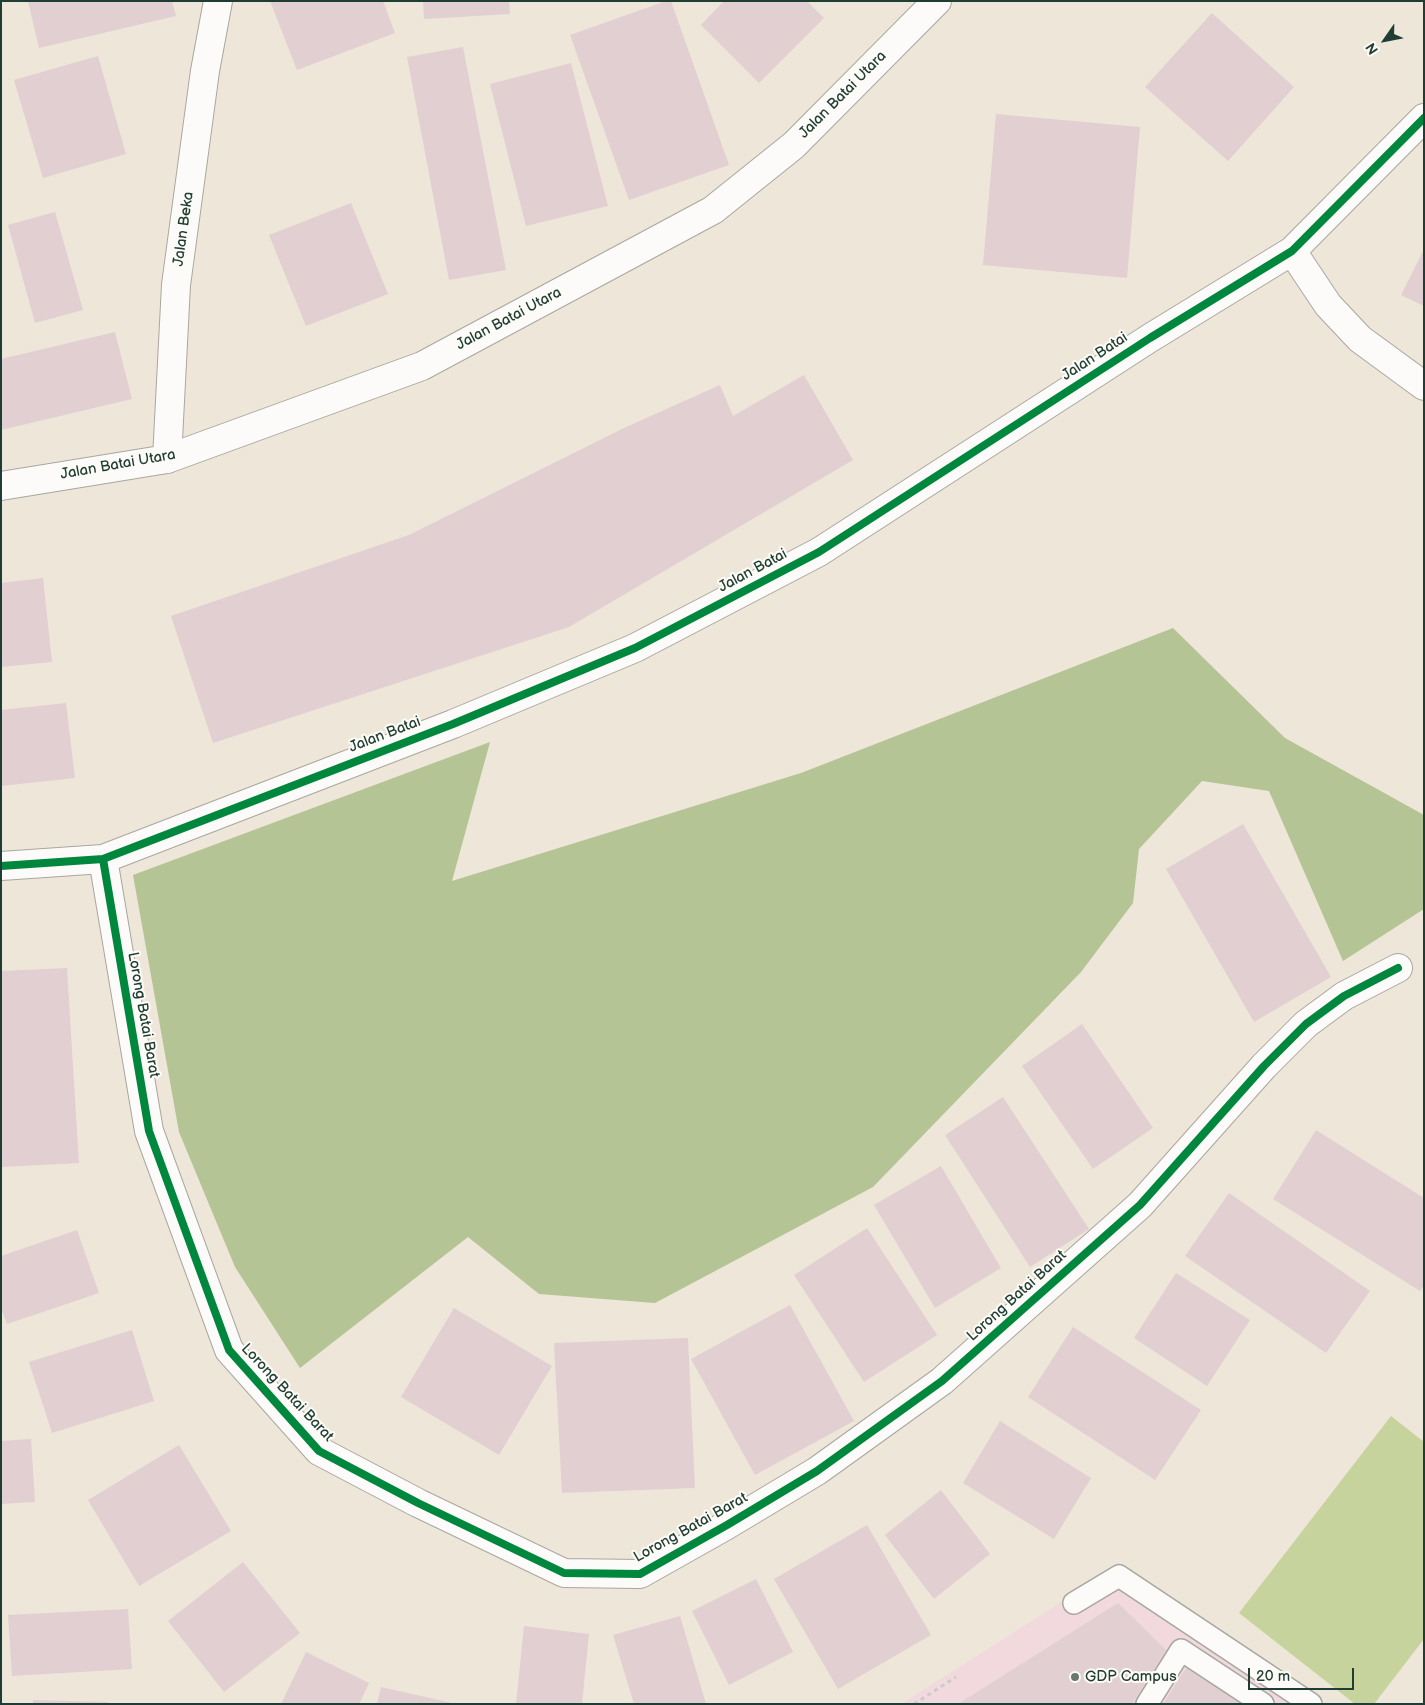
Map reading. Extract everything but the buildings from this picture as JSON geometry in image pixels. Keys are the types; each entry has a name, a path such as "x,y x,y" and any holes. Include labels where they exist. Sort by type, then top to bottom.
{"street":[{"name":"Jalan Beka","path":"167,459 176,285 205,71 218,1"},
{"name":"Jalan Batai Utara","path":"1,486 167,459 422,366 713,210 794,145 937,1"},
{"name":"Jalan Batai","path":"1,866 103,859 443,727 635,648 819,552 1150,338 1292,251 1424,118"},
{"path":"1292,251 1328,305 1360,339 1424,386"},
{"name":"Lorong Batai Barat","path":"103,859 149,1131 229,1350 319,1451 418,1503 564,1573 640,1574 817,1471 934,1387 1140,1205 1264,1066 1306,1024 1344,996 1398,968"}],"lane":[{"path":"1074,1603 1119,1576 1311,1704"},
{"path":"1147,1704 1182,1650 1263,1704"}],"path":[{"path":"914,1704 956,1677"}],"shaded area":[{"path":"1120,1565 1317,1704 901,1704"}],"green space":[{"path":"1173,628 1285,738 1424,815 1424,909 1343,961 1269,791 1202,781 1139,849 1133,903 1081,972 873,1187 655,1303 539,1294 468,1237 300,1368 235,1267 179,1132 133,875 490,742 452,881 801,773"},
{"path":"1391,1416 1424,1442 1424,1639 1374,1704 1355,1704 1239,1613"}],"cycle path":[{"path":"1,866 103,859 453,724 635,648 819,552 1150,338 1292,251 1424,118"},
{"path":"103,859 149,1131 229,1350 319,1451 418,1503 564,1573 640,1574 817,1471 942,1381 1140,1205 1264,1066 1306,1024 1344,996 1398,968"}],"place":[{"name":"GDP Campus","path":"1075,1677"}]}
